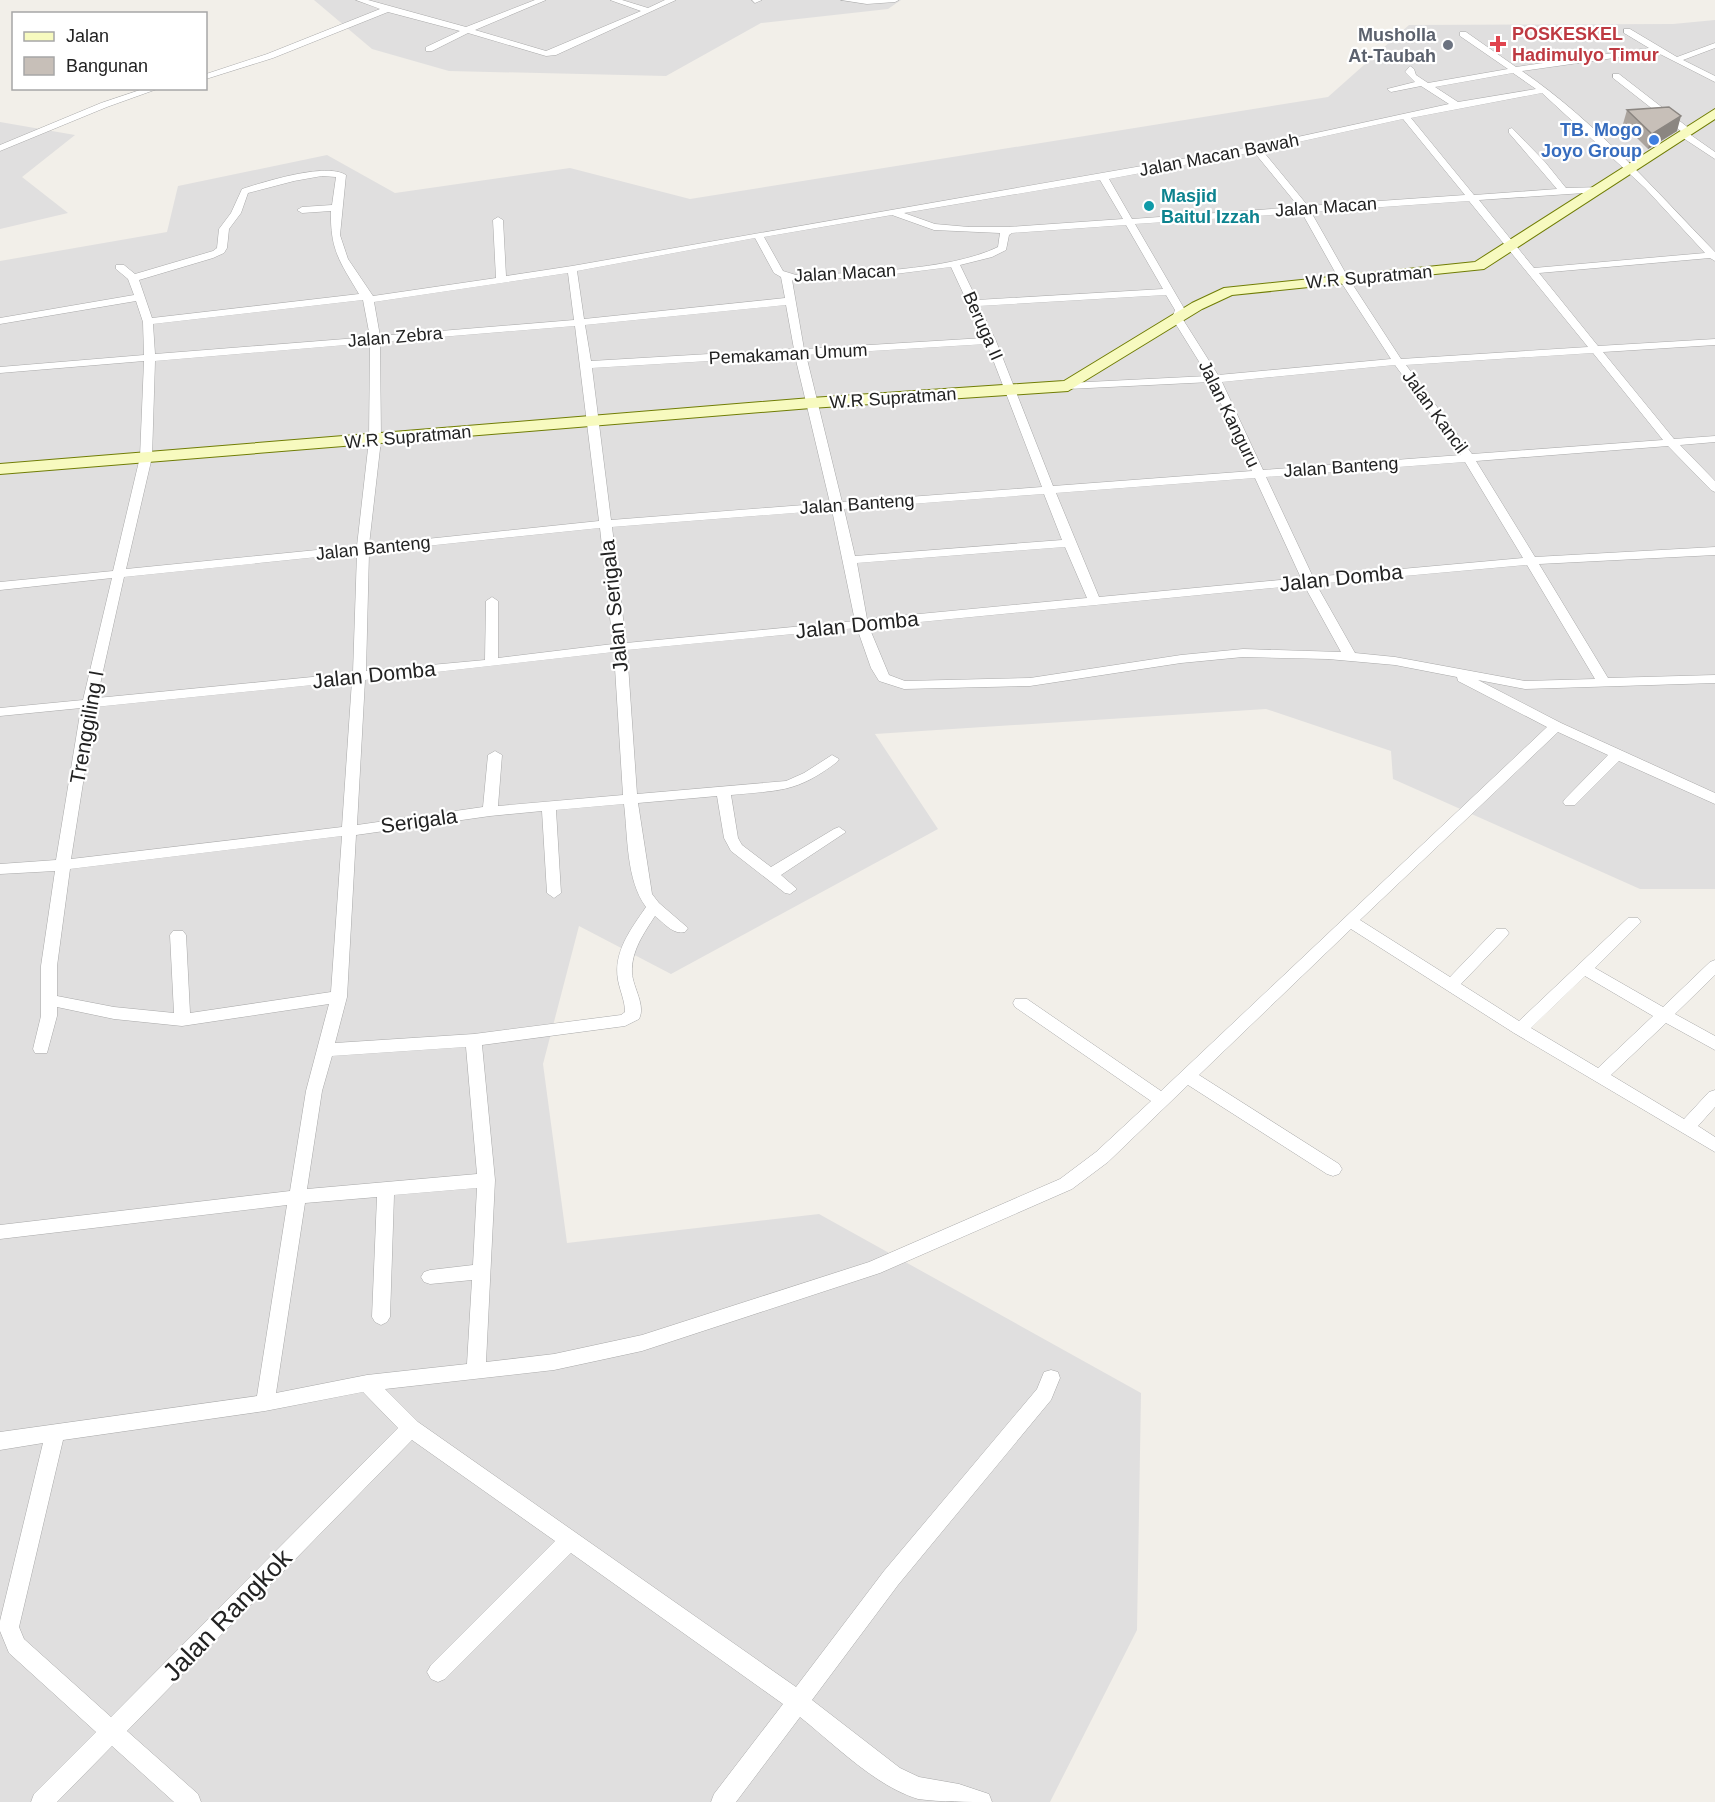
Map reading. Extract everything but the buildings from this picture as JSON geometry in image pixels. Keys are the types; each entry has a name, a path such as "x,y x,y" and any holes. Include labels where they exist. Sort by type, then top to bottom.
{"street":[{"path":"360,0 546,54 553,53 672,0"},
{"path":"429,49 467,30 542,0"},
{"path":"614,0 646,10"},
{"path":"846,0 867,2 895,0"},
{"path":"207,77 270,56 387,9"},
{"path":"1627,31 1676,60 1715,79"},
{"path":"1463,34 1545,90 1648,186 1714,256"},
{"path":"1676,60 1715,45"},
{"path":"1391,89 1657,49"},
{"path":"1410,69 1410,75 1456,105"},
{"path":"1616,76 1715,156"},
{"path":"0,148 114,101 150,90"},
{"name":"Jalan Macan Bawah","path":"148,322 501,281 1103,177 1256,149 1456,105 1545,90"},
{"name":"W.R Supratman","path":"0,469 811,403 1068,386 1207,300 1229,291 1479,266 1715,112"},
{"path":"1406,117 1670,441 1715,488"},
{"path":"1512,131 1563,191"},
{"name":"Jalan Kancil","path":"1256,149 1305,209 1344,279 1398,362 1469,458 1604,682"},
{"path":"120,267 133,278 210,256 221,251 224,246 224,228 235,214 242,194 254,188 322,173 338,173 341,175 341,183 336,208 337,247 368,298 375,338 375,440 363,548 359,676 347,831 339,996 314,1091 266,1403"},
{"name":"Jalan Kanguru","path":"1103,177 1180,310 1177,318 1215,379 1309,582 1350,657"},
{"name":"Jalan Macan","path":"892,212 934,226 969,230 1009,230 1599,189"},
{"path":"302,210 336,208"},
{"path":"498,220 501,281"},
{"name":"Jalan Macan","path":"758,235 779,273 786,277 818,278 906,270 954,263 998,253 1003,248 1004,234 1009,230"},
{"path":"1530,271 1714,256"},
{"name":"Beruga II","path":"954,263 992,340 1069,543 1095,602"},
{"name":"Jalan Serigala","path":"572,269 594,422 620,647 630,798 641,881 645,895 654,907 680,928"},
{"path":"786,277 800,354 850,560 862,625 884,678 904,685 1030,682 1225,654 1284,653 1350,657 1446,670 1525,685 1715,679"},
{"name":"Trenggiling I","path":"42,1049 49,1016 49,966 89,703 146,457 150,358 148,322 133,278"},
{"path":"974,303 1168,292"},
{"path":"0,321 140,297"},
{"name":"Jalan Zebra","path":"0,370 579,322 790,301"},
{"name":"Pemakaman Umum","path":"584,365 800,354 992,340"},
{"path":"1068,386 1215,379 1398,362 1715,342"},
{"name":"Jalan Banteng","path":"0,586 606,524 1715,439"},
{"path":"850,560 1069,543"},
{"name":"Jalan Domba","path":"0,712 491,663 620,647 1530,561 1715,551"},
{"path":"491,663 492,601"},
{"path":"1446,670 1556,726 1715,799"},
{"path":"0,1441 266,1403 367,1383 554,1362 642,1343 874,1268 1066,1184 1102,1157 1556,726"},
{"path":"490,811 495,755"},
{"path":"1570,802 1617,755"},
{"name":"Serigala","path":"0,869 63,865 347,831 490,811 788,785 809,776 832,759"},
{"path":"723,789 731,838 736,848 790,888"},
{"path":"549,806 554,893"},
{"path":"771,874 839,832"},
{"path":"326,1050 474,1040 625,1020 633,1015 634,1007 624,979 623,963 638,930 654,907"},
{"path":"1350,921 1520,1029 1715,1145"},
{"path":"1520,1029 1633,922"},
{"path":"1451,985 1501,933"},
{"path":"178,936 182,1020"},
{"path":"1599,1077 1662,1014 1715,966"},
{"path":"1583,968 1715,1044"},
{"path":"50,1000 114,1013 182,1020 339,996"},
{"path":"1021,1003 1162,1100"},
{"path":"474,1040 486,1180 476,1371"},
{"path":"1187,1076 1333,1169"},
{"path":"1686,1128 1715,1096"},
{"path":"0,1232 298,1197 486,1180"},
{"path":"381,1317 386,1189"},
{"path":"430,1277 482,1271"},
{"path":"722,1802 891,1578 1044,1394 1051,1378"},
{"path":"367,1383 411,1428 797,1701 892,1776 918,1788 959,1795 981,1802"},
{"name":"Jalan Rangkok","path":"42,1802 411,1428"},
{"path":"55,1434 9,1627 16,1646 190,1802"},
{"path":"438,1672 569,1540"}],"shaded area":[{"path":"314,0 901,0 888,9 761,23 666,76 449,71 372,49"},
{"path":"1715,20 1715,889 1640,889 1393,779 1391,751 1266,709 875,734 938,829 671,974 579,926 543,1064 567,1243 819,1214 1141,1393 1137,1630 1050,1802 0,1802 0,261 167,232 178,186 327,155 395,193 570,168 690,199 1328,97 1409,25 1673,24"},
{"path":"0,122 75,135 22,177 68,213 0,229"}],"place":[{"name":"POSKESKEL Hadimulyo Timur","path":"1498,44"},
{"name":"Musholla At-Taubah","path":"1448,45"},
{"name":"TB. Mogo Joyo Group","path":"1654,140"},
{"name":"Masjid Baitul Izzah","path":"1149,206"}]}
